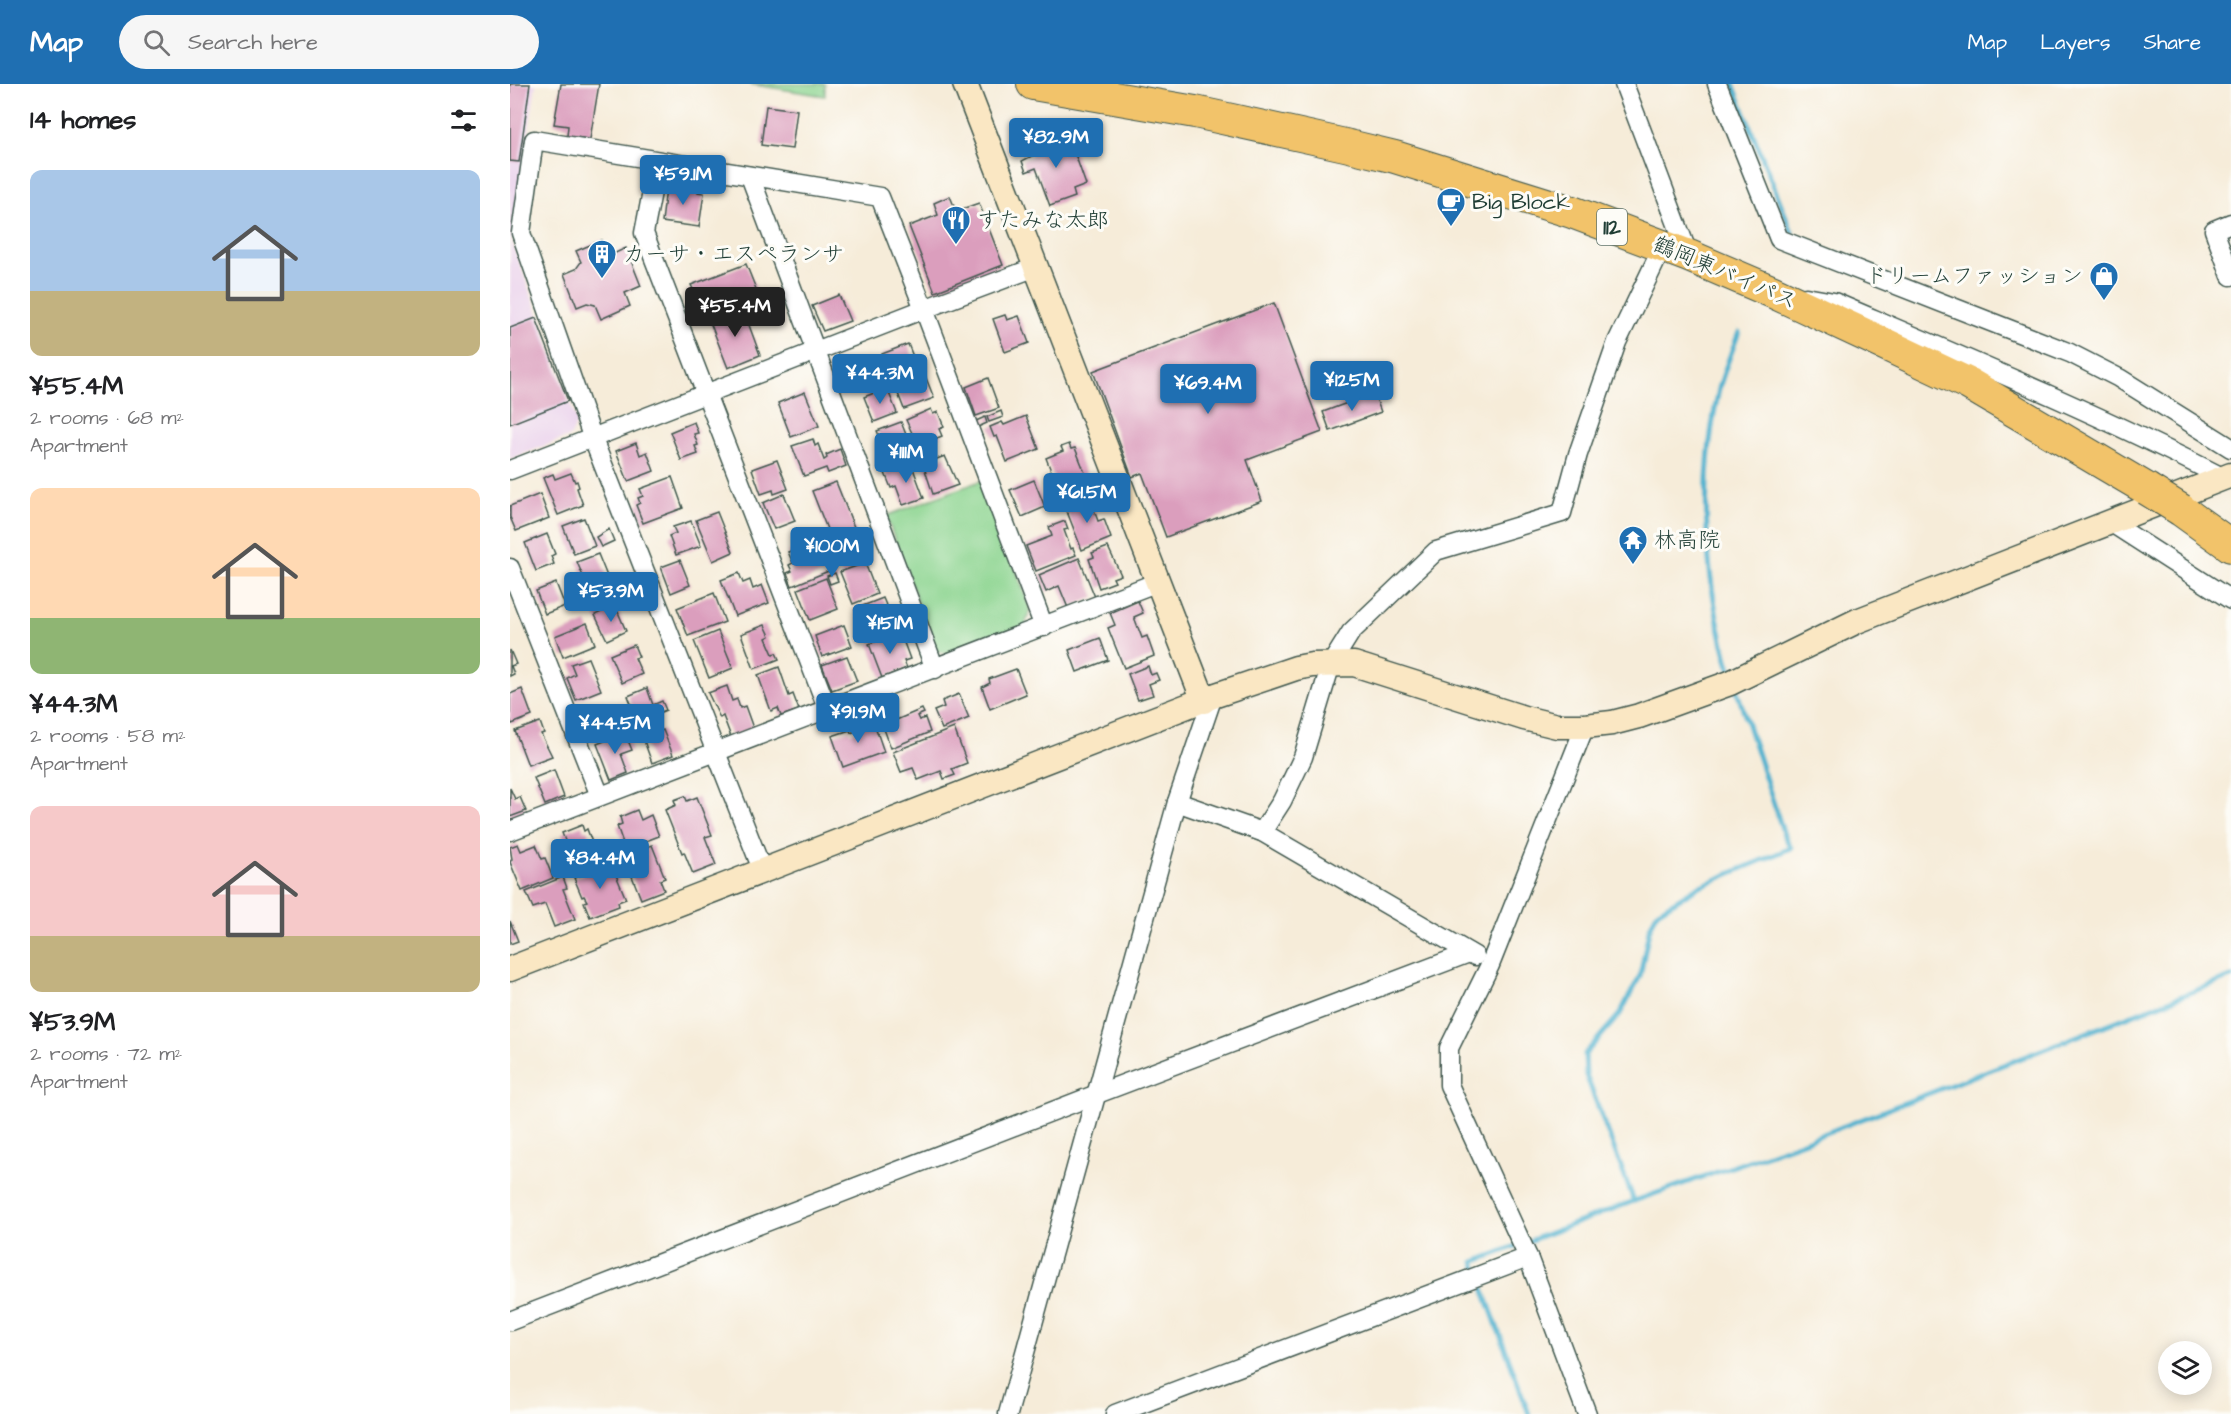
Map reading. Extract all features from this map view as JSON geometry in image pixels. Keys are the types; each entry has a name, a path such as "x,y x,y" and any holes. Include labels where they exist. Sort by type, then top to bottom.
{"highway":[{"name":"鶴岡東バイパス","path":"1033,84 1248,122 1395,157 1561,208 1676,251 1773,292 1969,384 2181,510 2231,546"}],"street":[{"path":"964,84 1158,582 1209,698 1177,802 1008,1414"},
{"path":"1262,832 1282,801 1303,757 1331,664 1351,632 1436,551 1562,513 1578,454 1617,342 1676,251 1624,84"},
{"path":"1717,84 1779,239 2070,354 2119,378 2231,448"},
{"path":"763,872 593,439 521,232 534,140 880,197 1044,627"},
{"path":"658,161 644,233 828,710"},
{"path":"750,176 934,669"},
{"path":"2231,223 2214,230 2231,276"},
{"path":"510,470 1036,267"},
{"path":"1773,292 1833,302 2103,418 2228,477"},
{"path":"510,969 1209,698 1296,668 1312,664 1354,664 1524,718 1557,726 1612,723 1639,716 1730,683 1857,621 2228,477"},
{"path":"2110,522 2231,600"},
{"path":"510,568 600,796"},
{"path":"510,831 1158,582"},
{"path":"1585,726 1490,965 1449,1048 1449,1085 1528,1257 1587,1414"},
{"path":"1177,802 1262,832 1490,965"},
{"path":"510,1321 1469,953"},
{"path":"1115,1414 1528,1257"}],"shaded area":[{"path":"510,84 536,84 512,242 577,422 571,436 510,459"}],"green space":[{"path":"749,84 825,84 825,96"},
{"path":"983,480 1030,608 1025,627 951,655 936,651 886,516"}],"building":[{"path":"510,84 530,84 519,162 510,161"},
{"path":"561,84 599,84 590,139 567,136 568,126 554,124"},
{"path":"766,106 797,110 792,149 761,145"},
{"path":"1068,134 1086,185 1073,190 1075,197 1050,206 1036,168 1026,172 1022,161 1032,156 1029,148"},
{"path":"684,185 698,187 698,192 704,193 699,227 662,222 666,188 683,190"},
{"name":"すたみな太郎","path":"950,196 956,211 979,203 1003,265 935,292 909,226 938,215 934,203"},
{"name":"カーサ・エスペランサ","path":"602,240 609,256 626,248 641,286 625,293 630,306 601,319 595,305 587,303 577,307 564,274 576,269 581,262 576,251"},
{"path":"746,264 758,294 697,317 687,291 693,289 691,285"},
{"path":"839,295 850,321 823,331 812,306"},
{"path":"1274,303 1322,432 1247,460 1262,501 1166,537 1142,473 1132,477 1093,371"},
{"path":"743,309 760,355 728,368 710,322"},
{"path":"1005,315 1007,320 1019,316 1029,343 1005,352 993,319"},
{"path":"536,318 568,401 510,424 510,328"},
{"path":"908,344 918,369 922,368 934,398 904,409 897,391 905,387 900,375 891,378 882,354"},
{"path":"988,378 999,408 976,416 966,387"},
{"path":"887,388 897,413 874,422 864,397"},
{"path":"805,392 819,426 791,437 778,403"},
{"path":"1374,393 1381,412 1330,431 1323,412"},
{"path":"931,409 933,414 938,412 944,427 939,429 942,436 918,446 906,420"},
{"path":"1001,411 1003,417 989,422 987,417"},
{"path":"1026,416 1039,449 1007,462 997,436 994,437 990,427 1002,422 1004,425"},
{"path":"985,417 987,423 978,427 976,421"},
{"path":"694,422 698,433 694,434 698,454 681,460 670,432"},
{"path":"901,422 911,447 888,457 877,431"},
{"path":"813,439 815,446 818,444 824,460 827,458 826,455 840,449 846,466 828,473 826,468 804,476 792,446"},
{"path":"636,443 640,455 647,452 654,471 628,481 616,451"},
{"path":"1069,444 1071,449 1075,448 1092,490 1063,501 1046,458 1063,451 1061,447"},
{"path":"945,456 958,485 933,494 923,464"},
{"path":"777,460 788,489 774,494 773,490 761,494 752,469"},
{"path":"911,463 924,498 903,505 896,486 891,488 885,473"},
{"path":"571,473 575,482 577,481 583,505 558,515 543,478 553,474 555,479"},
{"path":"672,477 683,508 643,523 636,505 640,503 638,498 643,496 640,489"},
{"path":"1034,480 1045,507 1022,517 1010,490"},
{"path":"836,482 862,547 838,557 812,491"},
{"path":"540,494 549,518 516,531 510,517 510,506"},
{"path":"784,494 795,521 774,529 763,503"},
{"path":"1082,497 1088,513 1094,510 1098,521 1104,519 1111,538 1082,550 1064,504"},
{"path":"717,512 733,552 713,561 696,520"},
{"path":"584,518 595,546 574,554 563,526"},
{"path":"691,521 701,546 676,555 669,536 676,533 673,527"},
{"path":"1065,521 1068,529 1064,530 1071,549 1073,548 1076,555 1036,571 1026,546 1052,536 1049,527"},
{"path":"609,529 614,541 601,547 596,537"},
{"path":"547,534 555,554 551,556 554,564 536,571 525,543"},
{"path":"820,540 831,570 792,586 787,573 792,571 789,565 793,563 788,552"},
{"path":"1108,547 1121,575 1113,578 1115,582 1099,588 1089,559 1094,557 1092,553"},
{"path":"598,554 613,591 593,600 577,562"},
{"path":"1079,558 1095,597 1068,608 1059,586 1046,592 1039,575"},
{"path":"680,560 690,585 671,593 661,567"},
{"path":"865,563 877,594 853,604 840,572"},
{"path":"739,573 743,583 750,580 753,589 762,585 769,603 735,616 721,580"},
{"path":"835,573 838,581 830,584 827,576"},
{"path":"826,578 838,609 810,620 798,589"},
{"path":"556,583 565,606 545,614 536,591"},
{"path":"714,593 725,622 688,636 677,608"},
{"path":"883,598 896,629 867,641 855,609"},
{"path":"1138,601 1143,613 1134,617 1142,638 1147,636 1154,656 1124,668 1108,628 1115,625 1110,613"},
{"path":"615,605 626,631 607,640 595,615"},
{"path":"587,623 595,644 563,657 555,636"},
{"path":"765,625 770,636 766,638 773,654 776,653 779,659 754,669 741,634"},
{"path":"844,625 852,646 822,657 815,636"},
{"path":"718,631 733,668 709,678 694,641"},
{"path":"900,632 910,659 904,661 907,668 882,678 869,644"},
{"path":"1100,638 1108,660 1077,672 1069,650"},
{"path":"634,645 639,657 635,658 642,674 622,683 610,655"},
{"path":"510,650 516,664 511,666 514,674 510,676"},
{"path":"847,656 857,681 832,690 822,665"},
{"path":"588,658 601,690 576,700 567,678 575,674 571,664"},
{"path":"1148,666 1151,675 1156,673 1159,680 1149,684 1153,695 1138,700 1128,674"},
{"path":"779,667 789,696 793,694 799,710 781,716 778,708 771,711 758,675"},
{"path":"1016,669 1026,694 990,709 982,687 990,683 989,679"},
{"path":"727,686 732,701 737,699 740,708 745,706 753,728 731,737 723,716 720,718 708,693"},
{"path":"647,688 653,705 662,701 666,710 638,721 628,696"},
{"path":"522,689 532,716 512,724 510,694"},
{"path":"959,694 969,718 942,729 934,711 944,707 942,701"},
{"path":"617,707 625,727 593,740 585,720"},
{"path":"922,709 924,713 917,716 919,720 925,718 930,732 891,748 884,729 895,724 894,721"},
{"path":"873,720 884,752 843,767 832,736 850,730 851,733 858,730 856,726"},
{"path":"540,722 544,733 541,734 552,756 528,765 515,731"},
{"path":"954,728 967,763 952,769 955,775 944,779 941,771 918,780 913,768 901,772 893,752"},
{"path":"663,730 673,755 652,763 643,738"},
{"path":"625,733 632,750 621,754 628,773 611,780 597,744"},
{"path":"554,770 564,797 545,805 534,778"},
{"path":"510,788 515,799 520,797 526,811 510,817"},
{"path":"685,796 687,801 697,797 712,835 705,837 716,865 693,874 665,810 676,805 674,800"},
{"path":"637,810 641,820 651,815 659,836 625,849 617,826 622,824 620,817"},
{"path":"582,825 584,831 587,829 593,845 597,844 602,859 576,869 562,833"},
{"path":"518,844 521,851 536,845 542,859 545,858 553,878 522,891 510,862 512,859 510,847"},
{"path":"652,845 665,878 660,880 664,890 641,899 624,856"},
{"path":"611,863 626,899 618,902 619,906 590,917 584,902 587,901 584,896 582,897 574,878"},
{"path":"563,877 567,888 563,889 575,919 554,927 545,904 533,908 526,892"},
{"path":"510,921 518,941 510,944"}],"waterway":[{"path":"1733,84 1792,232"},
{"path":"1732,676 1715,607 1707,534 1707,497 1712,424 1719,389 1739,332"},
{"path":"1634,1201 1586,1075 1585,1054 1620,1014 1640,976 1649,930 1657,912 1698,887 1791,848 1784,835 1736,688"},
{"path":"1477,1271 1474,1262 1634,1201 1800,1143 2231,977"},
{"path":"1480,1280 1529,1414"}],"place":[{"name":"Big Block","path":"1451,228"},
{"name":"すたみな太郎","path":"956,246"},
{"name":"カーサ・エスペランサ","path":"602,280"},
{"name":"ドリームファッション","path":"2104,302"},
{"name":"林高院","path":"1633,566"}]}
